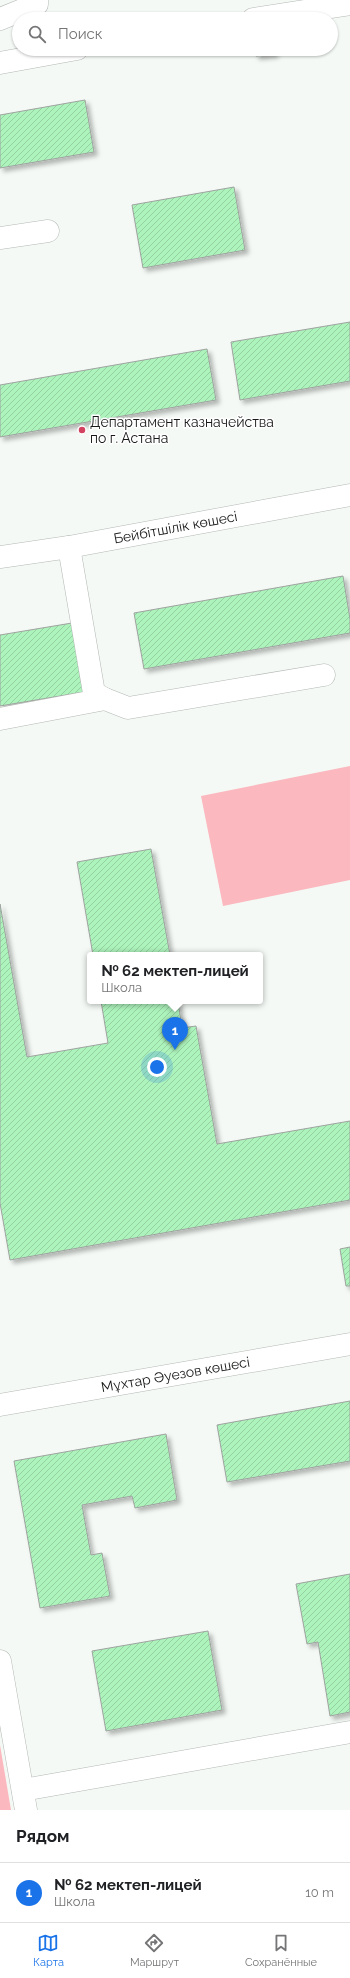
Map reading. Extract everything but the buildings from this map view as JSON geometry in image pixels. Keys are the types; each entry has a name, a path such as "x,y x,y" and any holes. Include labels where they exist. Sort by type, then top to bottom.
{"street":[{"path":"17,12 37,4 37,0"},
{"path":"298,12 350,4"},
{"path":"0,19 12,14"},
{"path":"0,63 38,56"},
{"path":"0,238 48,231"},
{"name":"Бейбітшілік көшесі","path":"0,557 69,547 350,494"},
{"path":"69,547 94,693 105,699 128,708 324,675"},
{"path":"0,719 105,699"},
{"name":"Мұхтар Әуезов көшесі","path":"0,1406 350,1344"},
{"path":"0,1661 24,1800 350,1732"}],"shaded area":[{"path":"350,766 350,880 223,906 201,796"},
{"path":"0,1745 11,1810 0,1810"}],"place":[{"name":"Департамент казначейства по г. Астана","path":"82,430"},
{"name":"№ 62 мектеп-лицей","path":"175,1050"}]}
